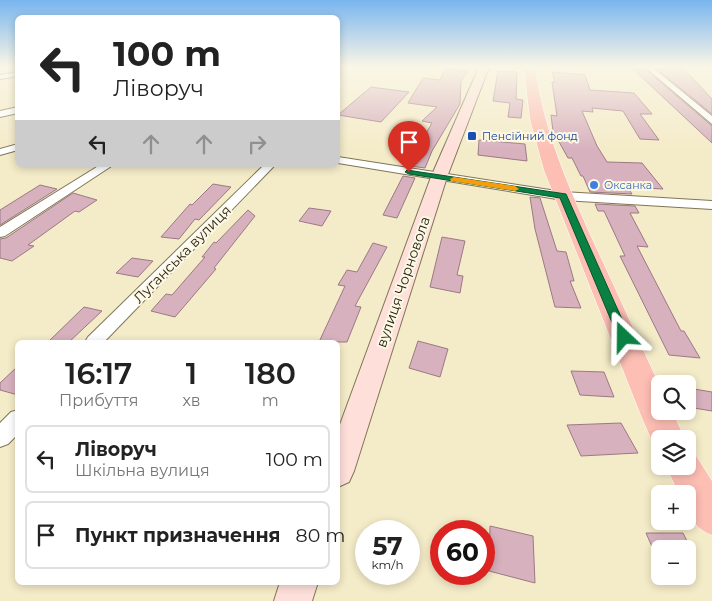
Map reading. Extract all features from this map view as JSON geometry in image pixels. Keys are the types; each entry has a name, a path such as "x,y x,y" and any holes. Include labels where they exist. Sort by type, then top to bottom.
{"main road":[{"name":"вулиця Чорновола","path":"340,465 439,177 473,95"},
{"path":"531,95 536,119 563,196 664,430"},
{"path":"689,475 712,516"},
{"path":"293,601 298,585"}],"street":[{"path":"681,95 712,121"},
{"path":"0,114 15,111"},
{"path":"0,152 15,148"},
{"path":"340,160 563,196 712,206"},
{"path":"0,233 105,167"},
{"name":"Луганська вулиця","path":"96,340 268,167"},
{"path":"0,437 15,422"}],"building":[{"path":"362,95 406,95 381,122 340,115"},
{"path":"413,95 460,95 460,104 432,151 425,168 403,165 415,147 418,147 432,123 422,121 437,107 408,103"},
{"path":"494,95 516,95 516,99 523,100 521,118 508,117 510,103 493,101"},
{"path":"554,95 636,95 652,114 640,114 659,140 640,139 623,111 592,108 593,112 582,111 597,146 607,162 642,163 663,189 627,187 632,194 590,192 583,176 581,176 572,158 568,158 553,131 551,115 557,116"},
{"path":"661,95 676,95 712,126 712,143"},
{"path":"689,95 708,95 712,99 712,114"},
{"path":"479,140 525,144 527,161 478,155"},
{"path":"403,176 415,178 397,218 383,215"},
{"path":"213,184 231,187 199,220 195,219 179,239 161,237 190,204 192,205"},
{"path":"40,185 57,189 0,225 0,210"},
{"path":"73,193 97,200 79,212 75,211 28,245 34,246 12,261 0,258 0,239 6,238"},
{"path":"530,197 540,198 557,251 566,252 574,281 570,281 581,308 555,307 535,229"},
{"path":"595,204 635,206 639,213 630,213 648,247 637,246 681,331 684,331 700,358 669,355 620,256 625,256 604,211 598,211"},
{"path":"309,208 331,211 322,226 299,221"},
{"path":"248,210 255,216 214,268 216,269 175,317 151,311 166,294 172,295 205,257 202,257 214,242 216,243"},
{"path":"442,237 465,241 457,275 463,276 460,293 430,287"},
{"path":"373,243 387,247 355,306 361,307 347,342 320,340 345,286 338,285 347,270 357,272"},
{"path":"132,258 153,261 138,277 116,273"},
{"path":"84,307 102,311 71,340 50,340"},
{"path":"418,341 448,349 440,377 409,368"},
{"path":"15,369 15,394 0,390 0,383"},
{"path":"571,371 604,372 614,397 580,395"},
{"path":"696,389 712,392 712,411 696,408"},
{"path":"621,423 638,453 581,456 567,425"},
{"path":"495,527 533,536 535,583 495,573"},
{"path":"646,533 683,533 686,540 651,540 651,544"}],"slow traffic":[{"path":"454,179 515,189"}],"place":[{"name":"Пенсійний фонд","path":"472,136"},
{"name":"Оксанка","path":"594,185"}],"route":[{"path":"409,172 563,196 624,337"}]}
